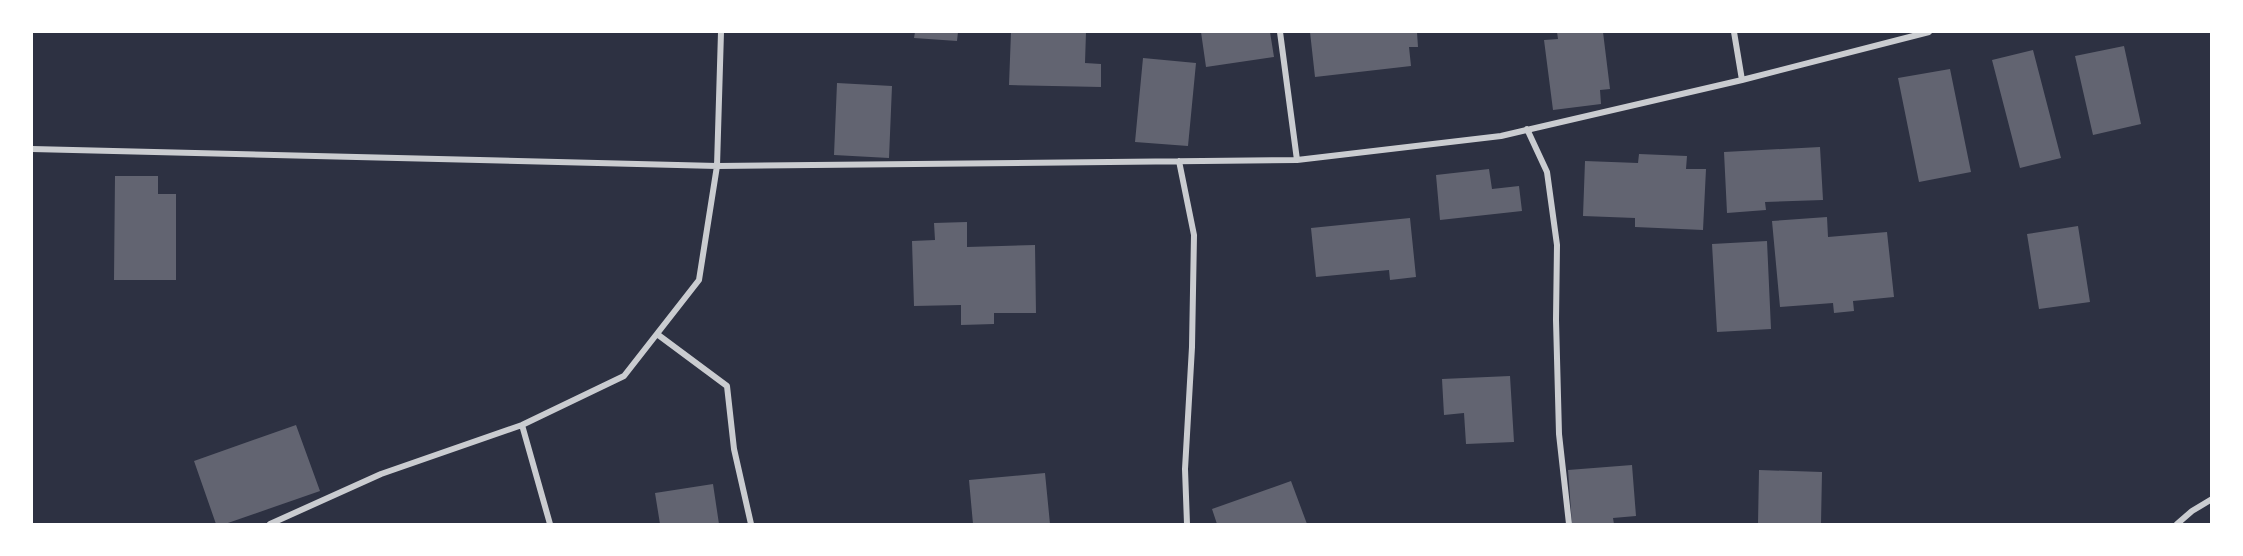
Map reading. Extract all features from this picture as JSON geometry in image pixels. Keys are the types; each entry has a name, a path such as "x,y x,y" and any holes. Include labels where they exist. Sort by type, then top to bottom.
{"street":[{"path":"270,525 381,474 522,425 624,376 699,280 717,166 721,32"},
{"path":"1280,32 1297,160"},
{"path":"1734,32 1742,80"},
{"path":"32,149 717,166 1297,160 1501,136 1742,80 1929,32"},
{"path":"1527,129 1547,172 1557,245 1559,435 1569,525"},
{"path":"1179,161 1194,235 1192,347 1185,469 1187,525"},
{"path":"657,334 727,386 734,449 751,525"},
{"path":"522,425 550,525"},
{"path":"2177,525 2192,511 2211,499"}],"building":[{"path":"915,32 958,32 957,41 914,38"},
{"path":"1011,32 1086,32 1085,63 1101,64 1101,87 1009,85"},
{"path":"1201,32 1270,32 1274,57 1206,67"},
{"path":"1310,32 1417,32 1418,47 1409,47 1411,66 1315,77"},
{"path":"1557,32 1603,32 1610,89 1600,90 1601,104 1553,110 1544,40 1558,39"},
{"path":"2124,46 2141,124 2093,135 2075,56"},
{"path":"2033,50 2061,158 2020,168 1992,60"},
{"path":"1143,58 1196,63 1188,146 1135,142"},
{"path":"1950,69 1971,172 1919,182 1898,78"},
{"path":"837,83 892,86 889,158 834,155"},
{"path":"1820,147 1823,200 1765,202 1766,210 1727,213 1724,152"},
{"path":"1639,154 1687,156 1686,169 1706,169 1703,230 1635,227 1635,218 1583,216 1585,161 1638,163"},
{"path":"1489,169 1492,189 1519,186 1522,211 1440,220 1436,175"},
{"path":"115,176 158,176 158,194 176,194 176,280 114,280"},
{"path":"1827,217 1828,237 1887,232 1894,297 1853,301 1854,311 1834,313 1833,303 1780,307 1772,221"},
{"path":"1410,218 1416,277 1390,280 1389,270 1316,277 1311,228"},
{"path":"967,222 967,247 1035,245 1036,313 994,313 994,324 961,325 961,305 914,306 912,241 935,240 934,223"},
{"path":"2078,226 2090,302 2039,309 2027,234"},
{"path":"1767,241 1771,329 1717,332 1712,244"},
{"path":"1510,376 1514,442 1466,444 1464,413 1444,415 1442,379"},
{"path":"296,425 320,491 225,524 216,524 194,461"},
{"path":"1632,465 1636,516 1613,518 1614,524 1572,524 1568,470"},
{"path":"1759,470 1822,472 1821,524 1758,524"},
{"path":"1045,473 1050,524 973,524 969,480"},
{"path":"1291,481 1307,524 1217,524 1212,509"},
{"path":"713,484 719,524 660,524 655,493"}]}
